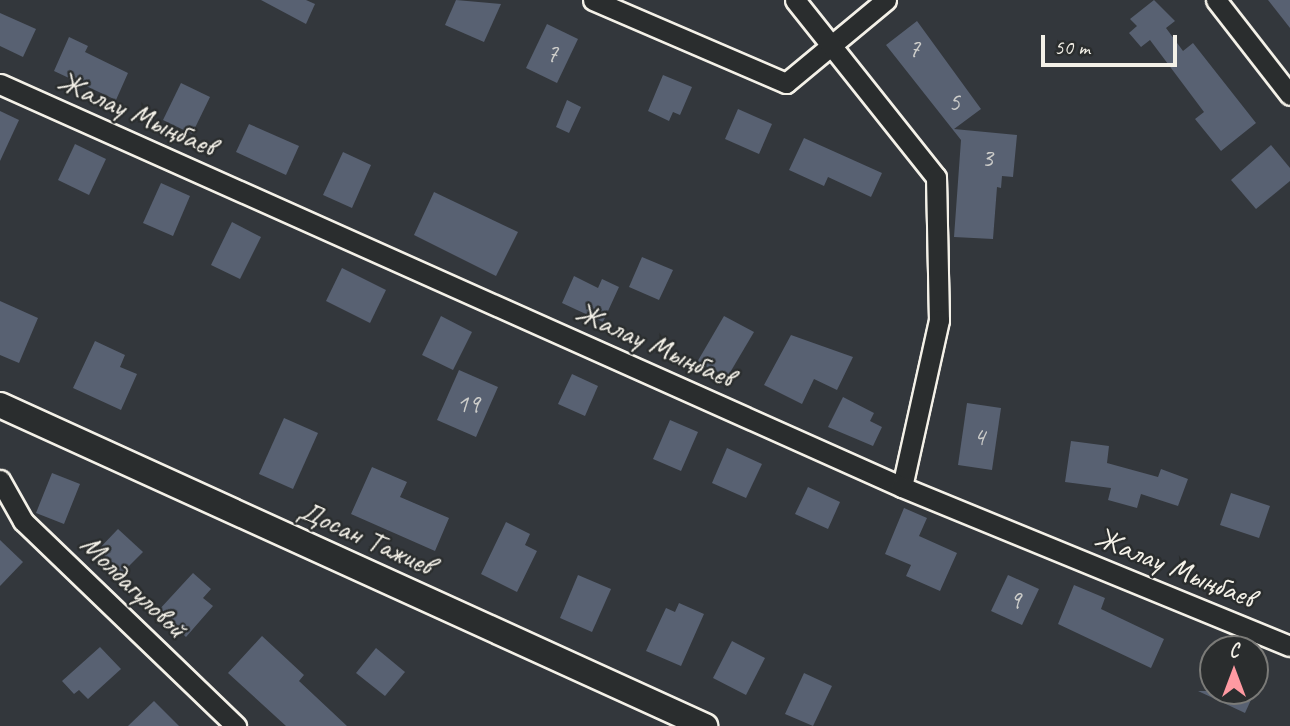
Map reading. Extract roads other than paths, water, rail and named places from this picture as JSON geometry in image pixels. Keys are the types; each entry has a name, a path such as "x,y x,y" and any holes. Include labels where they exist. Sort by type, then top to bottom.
{"street":[{"path":"593,0 786,83 886,0"},
{"path":"795,0 936,177 939,320 902,486"},
{"path":"1216,0 1290,95"},
{"name":"Жалау Мыңбаев","path":"0,85 902,486 1290,646"},
{"name":"Досан Тажиев","path":"0,405 705,726"},
{"name":"Молдагуловой","path":"0,480 23,521 236,726"}]}
